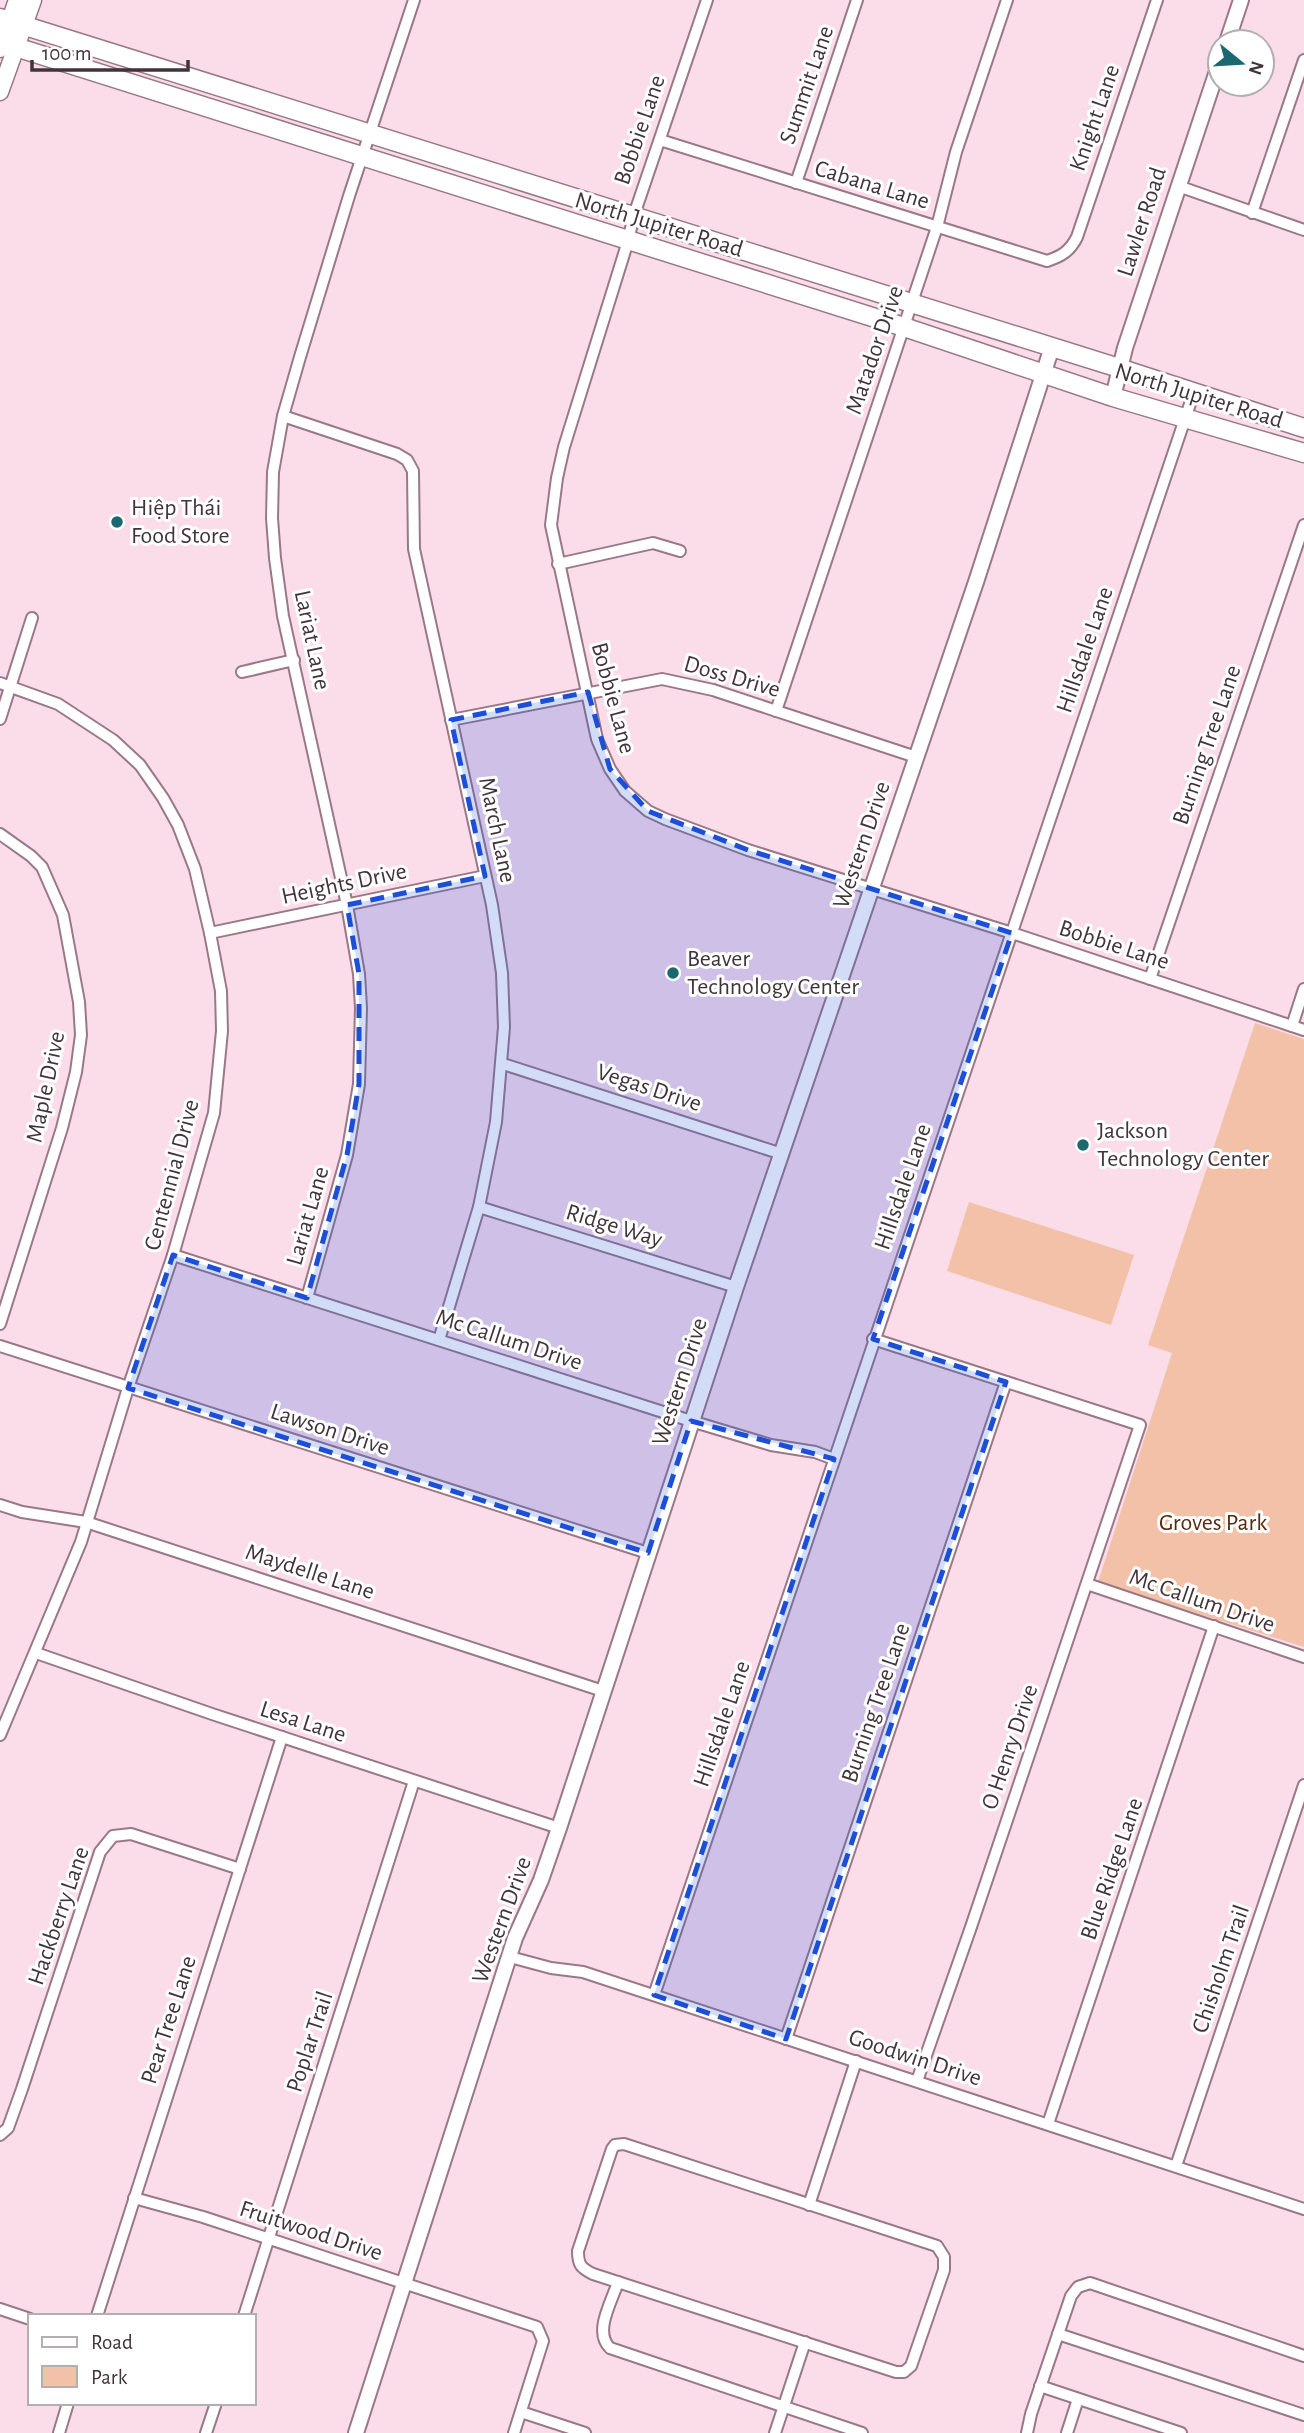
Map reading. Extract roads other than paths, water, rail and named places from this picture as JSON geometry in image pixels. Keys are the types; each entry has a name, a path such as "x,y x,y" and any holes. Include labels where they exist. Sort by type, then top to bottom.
{"main road":[{"path":"0,92 5,45 17,0"},
{"path":"11,22 33,0"},
{"name":"North Jupiter Road","path":"11,22 634,215 1304,428"},
{"name":"North Jupiter Road","path":"5,45 904,327 1113,397 1304,453"},
{"path":"210,108 217,86"}],"street":[{"name":"Lariat Lane","path":"307,1297 347,1155 359,1084 361,1007 359,974 347,905 281,605 272,518 273,472 283,416 362,156 414,0"},
{"name":"Bobbie Lane","path":"707,0 634,215 557,478 551,525 597,739 610,769 625,791 648,811 665,819 748,850 1012,933 1304,1030"},
{"name":"Summit Lane","path":"796,183 857,0"},
{"name":"Matador Drive","path":"776,711 937,227 956,152 1007,0"},
{"name":"Knight Lane","path":"1071,249 1157,0"},
{"path":"1232,28 1241,0"},
{"path":"1252,213 1304,61"},
{"name":"Lawler Road","path":"1113,397 1119,368 1208,98"},
{"name":"Cabana Lane","path":"660,140 1047,261 1061,257 1071,249"},
{"path":"1178,186 1304,230"},
{"name":"Western Drive","path":"356,2433 515,1938 541,1880 559,1828 691,1421 976,582 1052,348"},
{"name":"Hillsdale Lane","path":"654,1995 1194,392"},
{"name":"March Lane","path":"283,416 385,450 407,460 413,471 414,550 485,876 502,973 503,1064 496,1122 479,1207 439,1340"},
{"name":"Burning Tree Lane","path":"1150,979 1304,525"},
{"path":"558,564 653,543 680,551"},
{"path":"0,719 5,685 32,618"},
{"path":"242,672 294,660"},
{"name":"Doss Drive","path":"451,720 662,679 713,690 916,757"},
{"name":"Centennial Drive","path":"0,1735 69,1576 173,1255 214,1113 222,1031 221,991 211,933 195,869 178,825 163,799 140,765 113,740 58,704 5,685"},
{"name":"Maple Drive","path":"0,834 42,867 63,915 79,1002 81,1035 76,1072 62,1128 0,1324"},
{"name":"Heights Drive","path":"211,933 485,876"},
{"path":"1292,1026 1304,989"},
{"name":"Vegas Drive","path":"503,1064 782,1154"},
{"name":"Ridge Way","path":"479,1207 736,1287"},
{"name":"Mc Callum Drive","path":"173,1255 691,1421 771,1445 815,1452 834,1459"},
{"path":"873,1339 1006,1382"},
{"name":"Lawson Drive","path":"0,1346 648,1553"},
{"name":"Burning Tree Lane","path":"786,2039 1006,1382"},
{"name":"O Henry Drive","path":"917,2081 1140,1425 1006,1382"},
{"name":"Maydelle Lane","path":"0,1505 22,1512 86,1522 603,1692"},
{"name":"Mc Callum Drive","path":"1087,1584 1304,1657"},
{"name":"Blue Ridge Lane","path":"1048,2124 1214,1626"},
{"name":"Lesa Lane","path":"36,1653 559,1828"},
{"name":"Pear Tree Lane","path":"98,2314 282,1737"},
{"name":"Poplar Trail","path":"245,2314 414,1781"},
{"name":"Chisholm Trail","path":"1176,2166 1304,1785"},
{"name":"Hackberry Lane","path":"0,2134 8,2128 22,2089 100,1852 113,1836 131,1834 240,1869"},
{"name":"Goodwin Drive","path":"510,1957 551,1968 583,1972 1304,2208"},
{"path":"809,2205 856,2061"},
{"path":"624,2144 937,2246 944,2257 944,2270 911,2366 904,2372 896,2372 618,2282 581,2268 578,2251 615,2145 624,2144"},
{"name":"Fruitwood Drive","path":"134,2198 203,2217 537,2327 543,2341 521,2412"},
{"path":"618,2282 602,2332 603,2342 610,2348 862,2433"},
{"path":"1027,2433 1070,2296 1078,2287 1090,2283 1304,2356"},
{"path":"0,2309 28,2318"},
{"path":"1058,2334 1304,2415"},
{"path":"775,2433 804,2342"},
{"path":"1040,2386 1181,2433"},
{"path":"1067,2433 1078,2399"},
{"path":"59,2433 67,2405"},
{"path":"206,2433 215,2405"},
{"path":"514,2433 521,2412 584,2433"}],"place":[{"name":"Hiệp Thái Food Store","path":"117,522"},
{"name":"Beaver Technology Center","path":"673,973"},
{"name":"Jackson Technology Center","path":"1083,1145"}],"park label":[{"name":"Groves Park","path":"1213,1523"}]}
